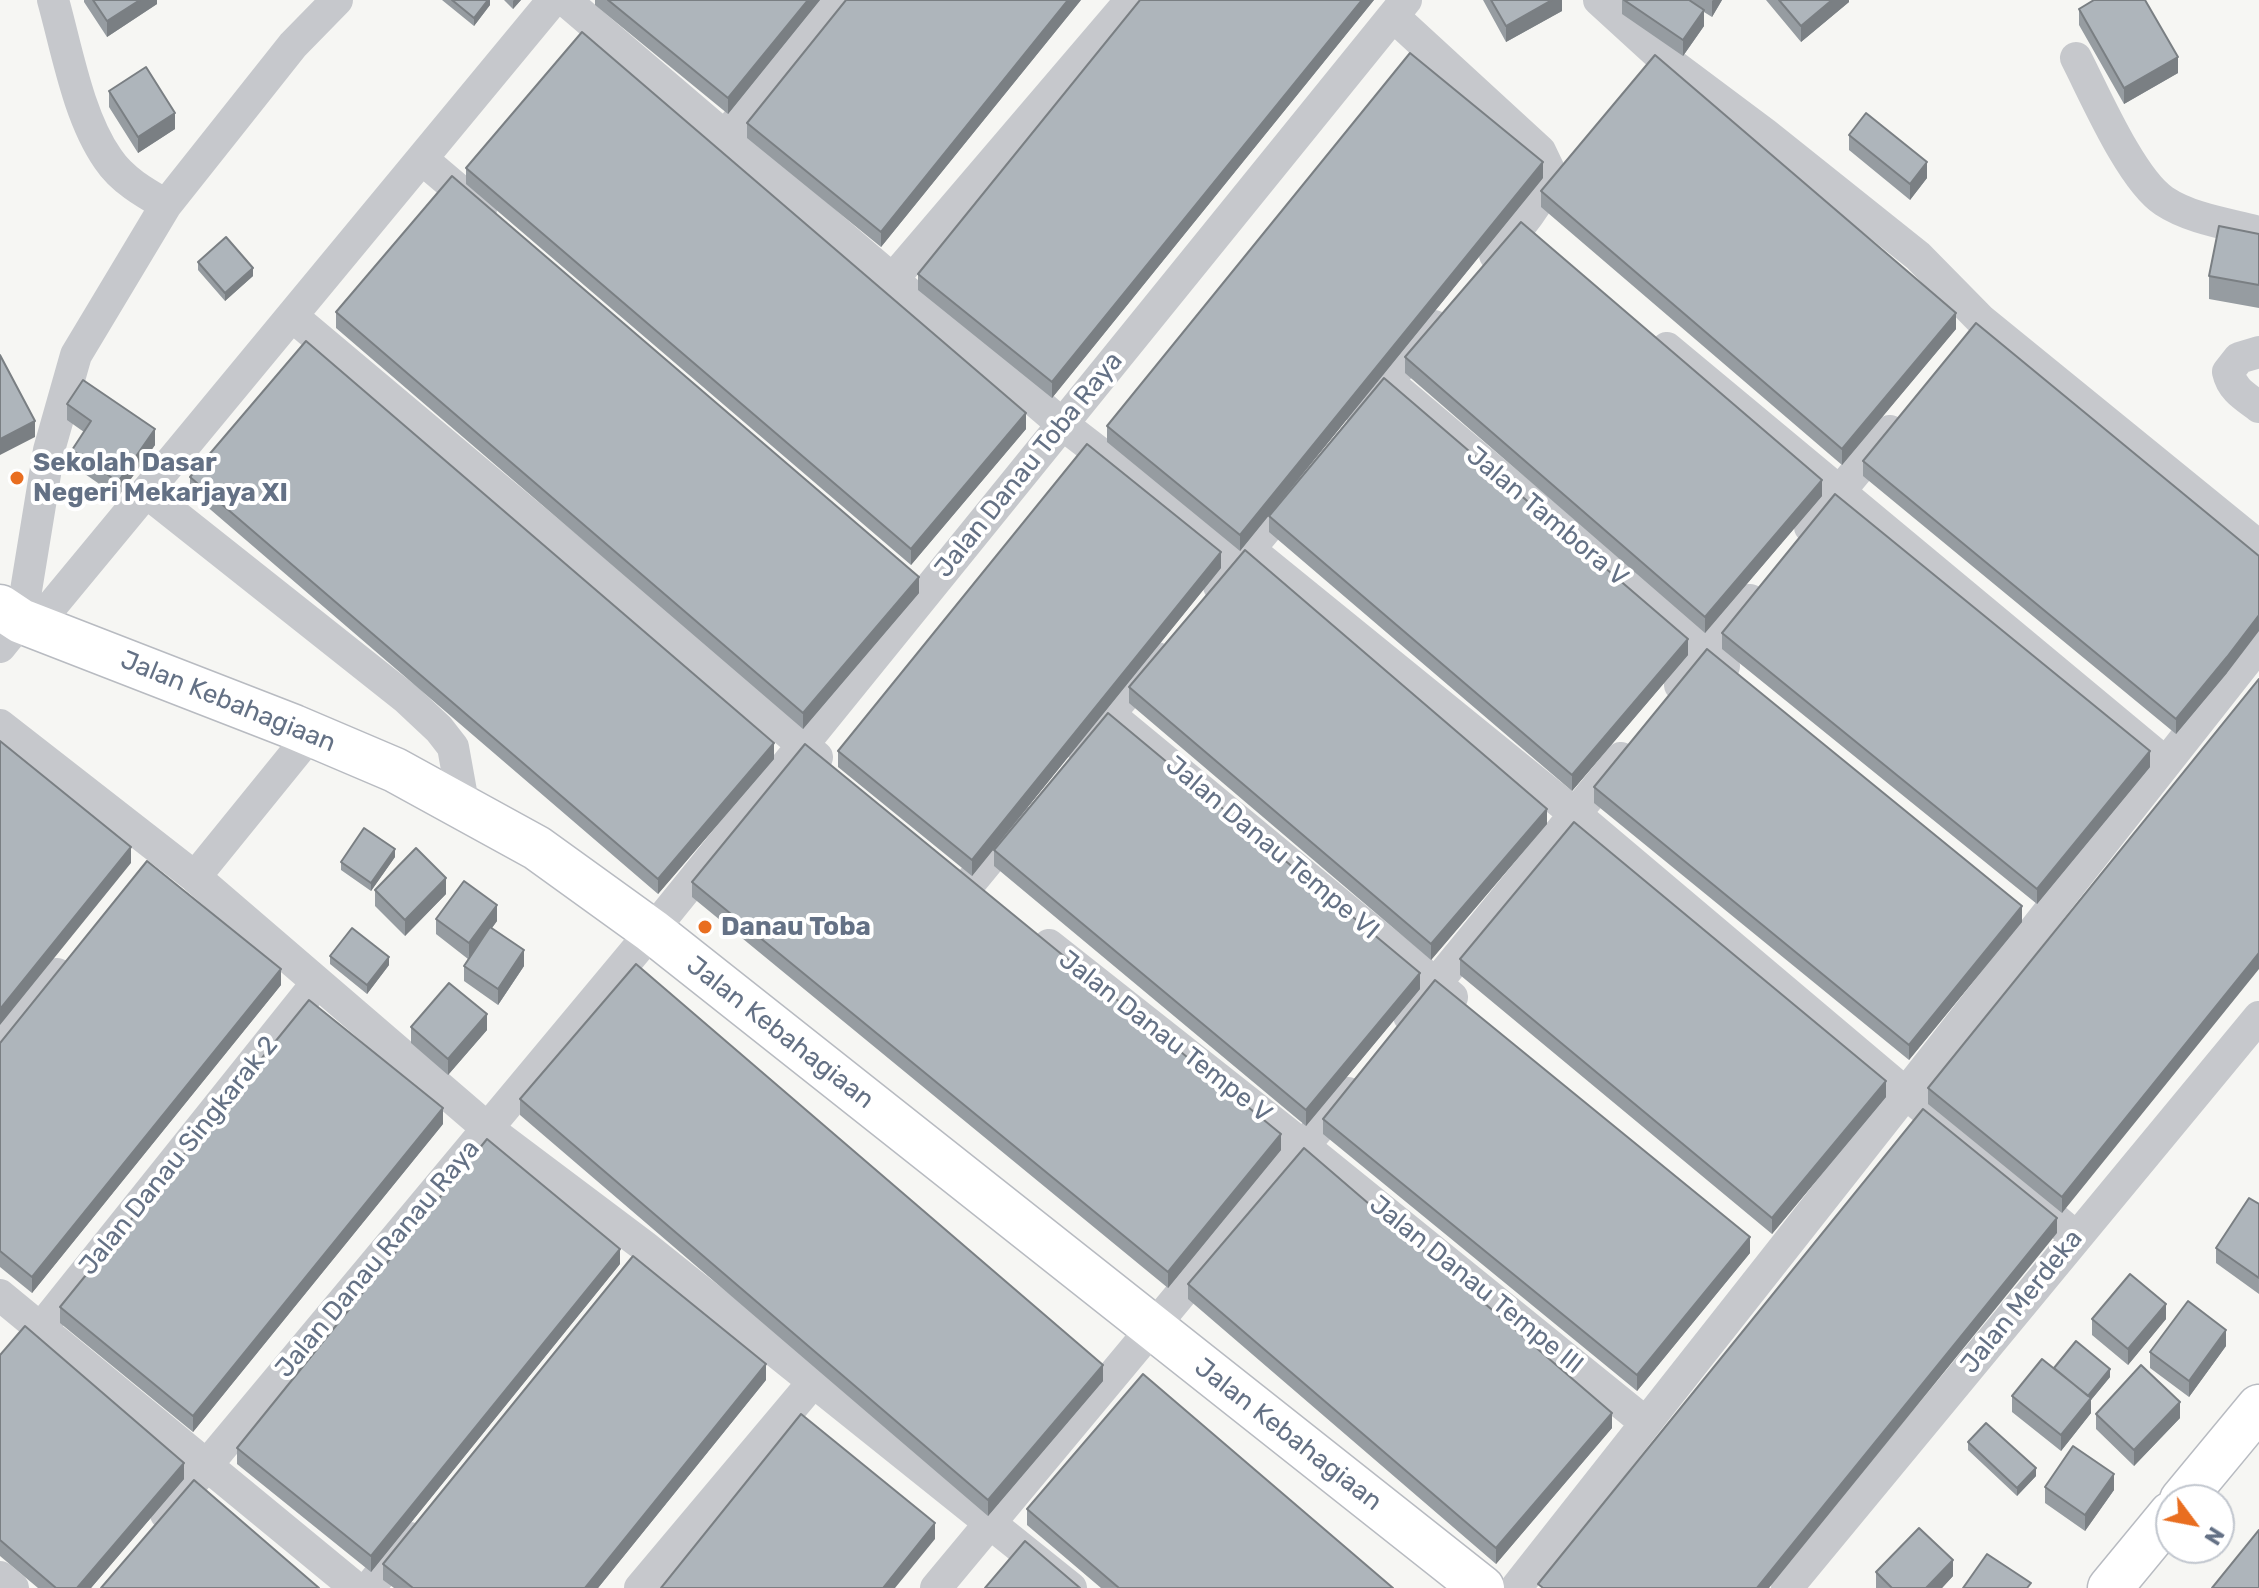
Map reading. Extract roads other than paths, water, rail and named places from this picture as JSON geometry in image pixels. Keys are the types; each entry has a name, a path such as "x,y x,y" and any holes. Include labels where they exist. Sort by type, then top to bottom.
{"street":[{"path":"53,0 89,126 109,161 125,178 166,205"},
{"path":"14,625 49,450 82,384 76,355 166,205 293,45 337,0"},
{"path":"14,625 146,492 167,443 292,316 553,0"},
{"path":"565,0 1062,424 1245,556 1575,814 2076,1237"},
{"path":"724,137 839,0"},
{"path":"892,280 1131,0"},
{"path":"1599,0 1657,53 1764,133 1918,256 1972,332 2259,546"},
{"path":"1400,8 1540,151 1551,174 1533,235 1480,273"},
{"name":"Jalan Danau Toba Raya","path":"652,931 802,745 915,581 1062,424 1400,8"},
{"path":"2076,58 2131,165 2163,201 2198,215 2259,232"},
{"path":"422,159 506,231"},
{"path":"1109,714 1245,556 1449,309"},
{"path":"292,316 838,774"},
{"path":"1639,324 2166,763"},
{"path":"2259,352 2239,358 2228,372 2236,390 2259,407"},
{"name":"Jalan Tambora V","path":"1387,381 1744,683"},
{"path":"936,1588 1151,1327 1305,1147 1435,983 1905,412"},
{"path":"146,492 407,699 439,729 453,747 464,808"},
{"name":"Jalan Kebahagiaan","path":"14,625 311,734 395,770 537,848 652,931 1482,1588"},
{"path":"1516,1588 1646,1423 1764,1249 1907,1092 2259,645"},
{"name":"Jalan Danau Tempe V","path":"1109,714 1049,786 983,893 1305,1147"},
{"name":"Jalan Danau Tempe VI","path":"1109,714 1471,1012"},
{"path":"0,725 195,877 635,1258 814,1381 1071,1588"},
{"path":"195,877 311,734"},
{"path":"137,876 159,851"},
{"path":"2012,907 2036,927"},
{"name":"Jalan Danau Ranau Raya","path":"146,1539 652,931"},
{"path":"0,1042 78,947"},
{"name":"Jalan Danau Singkarak 2","path":"15,1316 316,984"},
{"name":"Jalan Merdeka","path":"1787,1588 2259,1017"},
{"name":"Jalan Danau Tempe III","path":"1305,1147 1646,1423"},
{"path":"15,1316 206,1465 356,1588"},
{"path":"640,1588 814,1381"},
{"path":"2195,1484 2259,1407"},
{"path":"369,1588 428,1515"},
{"path":"2110,1588 2155,1533"},
{"path":"0,1577 13,1588"}],"place":[{"name":"Sekolah Dasar Negeri Mekarjaya XI","path":"17,478"},
{"name":"Danau Toba","path":"705,927"}]}
